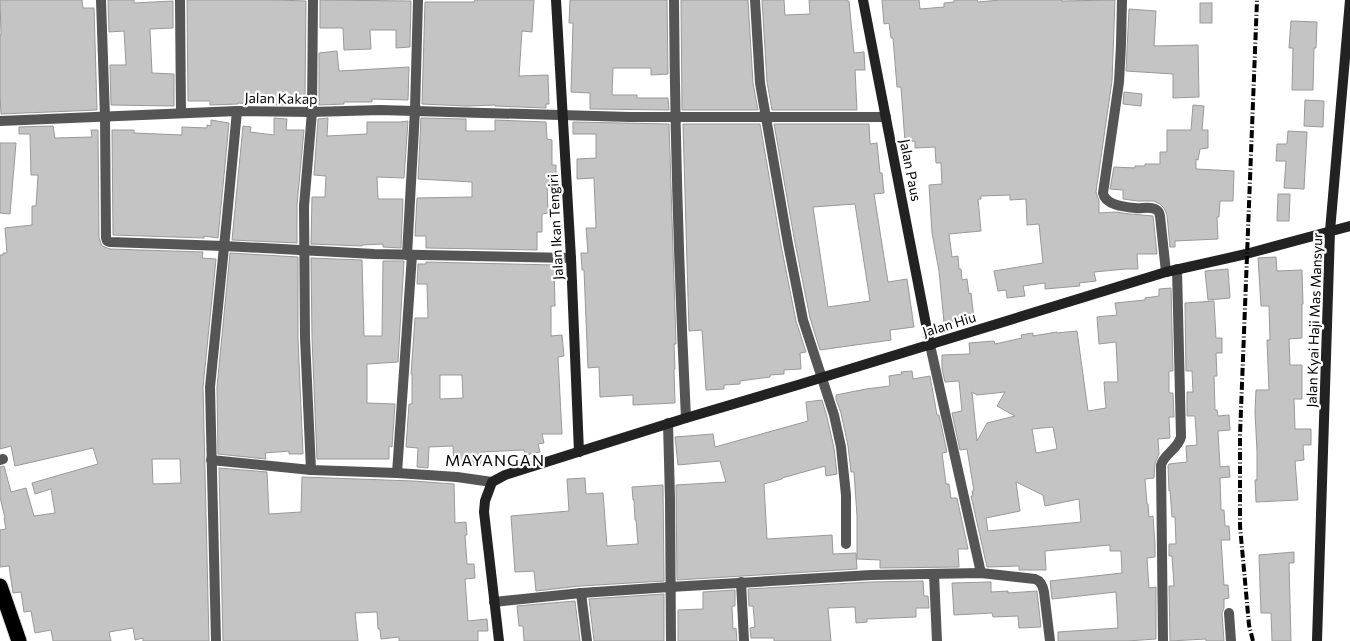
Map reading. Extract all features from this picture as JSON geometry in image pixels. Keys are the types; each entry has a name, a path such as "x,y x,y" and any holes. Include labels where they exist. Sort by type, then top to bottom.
{"highway":[{"path":"0,586 19,641"}],"main road":[{"name":"Jalan Ikan Tengiri","path":"556,0 571,258 579,452"},
{"name":"Jalan Paus","path":"863,0 930,345"},
{"name":"Jalan Kyai Haji Mas Mansyur","path":"1317,641 1330,232 1350,0"},
{"name":"Jalan Hiu","path":"492,482 505,475 668,423 822,378 1166,272 1246,254 1350,226"},
{"path":"492,482 485,501 484,512 499,641"}],"street":[{"path":"101,0 107,241 409,255 571,258"},
{"path":"180,0 181,112"},
{"path":"311,470 305,338 306,251 304,206 312,112 313,0"},
{"path":"398,473 409,255 418,0"},
{"path":"674,0 679,277 686,418"},
{"path":"755,0 760,83 803,320 834,414 843,463 846,495 846,544"},
{"path":"1122,0 1119,82 1103,193 1106,201 1115,204 1157,210 1160,216 1166,272"},
{"name":"Jalan Kakap","path":"0,121 181,112 380,110 630,117 886,117"},
{"path":"216,641 210,387 237,111"},
{"path":"1163,641 1161,465 1162,461 1179,444 1181,437 1177,269"},
{"path":"930,345 981,574"},
{"path":"668,423 671,641"},
{"path":"211,460 311,470 457,477 492,482"},
{"path":"934,574 937,641"},
{"path":"494,602 581,593 741,582 871,575 981,574 1039,580 1044,592 1050,641"},
{"path":"741,582 744,641"},
{"path":"581,593 587,641"},
{"path":"1229,614 1231,641"}],"building":[{"path":"0,0 82,0 83,8 94,8 97,110 1,114"},
{"path":"108,0 134,0 134,3 173,1 173,28 150,29 152,73 174,74 174,106 111,105 110,65 126,65 124,31 109,32"},
{"path":"187,0 306,1 305,97 288,96 288,105 238,103 210,105 210,101 188,101"},
{"path":"320,0 411,1 410,47 396,48 396,30 370,30 371,49 344,50 343,28 320,28"},
{"path":"475,0 534,0 532,32 522,31 519,76 548,75 549,104 546,104 546,108 422,104 425,2 474,2"},
{"path":"570,0 667,0 668,74 651,75 651,68 613,68 612,95 637,95 637,98 668,98 669,110 590,109 590,93 571,92 573,23 569,23"},
{"path":"681,0 748,0 753,83 758,110 682,110"},
{"path":"762,0 784,0 785,15 810,14 809,0 849,1 854,53 864,52 865,70 855,70 857,110 772,110 767,82"},
{"path":"882,0 919,0 920,9 944,7 944,3 954,2 954,0 977,0 978,2 1000,0 1115,0 1112,81 1096,192 1099,201 1099,213 1116,212 1153,216 1157,254 1137,254 1138,269 1094,272 1096,281 1079,283 1080,286 1045,289 1045,283 1023,286 1025,296 1007,298 1006,290 998,291 994,271 1043,263 1039,224 1027,225 1026,199 1010,200 1010,195 981,196 981,199 978,199 981,231 949,234 952,257 958,256 962,280 967,279 969,294 971,293 974,319 944,322 939,271 932,233 929,185 942,184 941,163 936,163 935,147 915,148 915,141 905,142 901,87 897,87 893,38 891,38 889,23 884,24"},
{"path":"1200,3 1212,3 1212,23 1200,23"},
{"path":"1129,9 1156,11 1154,46 1198,45 1199,97 1173,98 1173,74 1126,71"},
{"path":"1291,21 1317,22 1313,90 1292,90 1293,48 1289,48"},
{"path":"337,51 339,71 409,67 408,100 372,99 372,102 344,102 344,104 319,105 319,53"},
{"path":"1124,92 1142,94 1141,106 1123,104"},
{"path":"1305,100 1324,101 1323,127 1304,126"},
{"path":"1193,105 1204,106 1202,130 1208,130 1208,148 1200,149 1198,160 1196,159 1196,169 1234,171 1233,201 1220,201 1219,217 1217,217 1218,239 1175,241 1175,247 1170,247 1167,215 1160,204 1154,201 1123,199 1123,190 1110,189 1114,167 1135,168 1135,166 1145,166 1145,164 1160,164 1160,152 1167,152 1167,130 1191,130"},
{"path":"274,118 287,119 286,130 304,130 297,205 297,243 232,240 243,126 251,127 250,132 274,135"},
{"path":"328,118 327,136 367,134 367,122 408,121 404,178 377,177 378,199 403,199 401,248 383,247 383,244 362,246 311,244 312,197 325,197 326,176 314,175 318,119"},
{"path":"421,118 466,119 466,131 495,131 495,120 546,122 547,139 552,140 552,165 556,165 556,183 547,183 548,213 542,214 542,232 537,232 537,250 426,248 426,236 415,236 417,198 472,197 472,182 418,179"},
{"path":"211,120 229,123 218,238 204,236 204,238 113,235 112,130 134,130 134,133 182,135 182,127 207,128 207,125 211,126"},
{"path":"573,122 669,124 676,344 674,344 675,403 633,405 633,395 600,397 599,367 588,368 584,270 582,270 581,253 588,253 586,228 596,228 594,178 577,179 577,159 596,158 596,134 573,134"},
{"path":"683,124 760,124 796,321 806,352 800,353 801,369 784,370 784,374 740,381 740,384 724,385 724,389 706,390 702,330 689,331"},
{"path":"774,124 869,124 870,144 877,143 880,173 882,173 884,193 874,194 888,282 907,279 914,327 890,330 891,340 820,350 810,318","holes":["855,204 870,301 828,307 813,207"]},
{"path":"53,126 55,138 92,137 91,130 98,130 99,238 102,246 110,249 203,252 202,258 216,259 203,387 209,641 143,641 143,638 135,640 133,628 109,632 111,641 53,641 51,630 35,633 31,611 24,612 21,592 13,593 9,566 0,567 0,530 6,529 0,497 0,467 4,466 11,492 26,488 34,516 55,513 51,489 35,494 32,483 98,464 93,448 15,466 11,446 0,449 0,255 7,253 5,228 32,225 32,206 36,206 38,175 31,175 30,134 19,134 19,127","holes":["152,459 180,459 181,483 153,484"]},
{"path":"1288,131 1307,132 1304,189 1284,188 1286,161 1276,161 1277,144 1287,144"},
{"path":"0,143 16,143 10,214 0,213"},
{"path":"1278,194 1290,194 1289,221 1277,221"},
{"path":"230,253 298,257 298,338 303,454 289,454 289,451 265,453 266,459 218,454 217,387"},
{"path":"1276,257 1277,271 1302,270 1302,338 1289,339 1290,365 1302,365 1302,399 1294,399 1295,429 1311,429 1311,445 1303,445 1304,460 1295,461 1298,500 1256,502 1256,390 1269,390 1267,340 1270,340 1269,306 1261,306 1258,258"},
{"path":"311,258 362,260 364,336 382,336 383,261 404,261 398,362 367,364 367,403 395,404 392,447 389,446 389,459 317,459"},
{"path":"426,262 554,265 555,306 551,306 551,336 562,335 564,356 558,357 562,434 542,434 544,443 538,444 540,452 525,455 524,450 481,452 481,464 454,465 453,446 429,447 428,468 417,467 418,448 406,447 409,404 412,404 411,374 415,318 428,318 427,284 417,284 418,264 426,264","holes":["440,375 462,375 463,398 440,399"]},
{"path":"1228,269 1230,298 1208,300 1205,271"},
{"path":"1171,288 1173,371 1169,371 1169,393 1173,393 1174,417 1169,417 1170,438 1158,439 1159,454 1155,463 1154,478 1145,479 1149,517 1153,516 1155,545 1155,557 1147,558 1149,588 1156,587 1156,639 1058,641 1058,632 1118,628 1116,592 1052,599 1050,581 1122,573 1121,551 1110,551 1110,545 1045,551 1046,570 1019,570 1019,566 987,567 971,496 973,496 972,491 974,491 967,449 960,450 952,413 962,411 959,381 945,382 942,369 942,355 970,354 969,343 994,341 995,344 1022,338 1021,335 1033,333 1033,336 1077,331 1088,411 1106,408 1104,382 1118,382 1116,342 1099,344 1097,317 1117,315 1115,303 1145,300 1145,298 1159,296 1159,289","holes":["972,392 977,395 1005,392 997,406 1015,416 987,423 977,441","1053,427 1057,449 1036,453 1032,429","1016,482 1043,495 1045,506 1079,499 1081,522 988,531 986,518 1020,511"]},
{"path":"1214,301 1216,338 1222,338 1222,353 1216,353 1217,376 1214,376 1215,410 1217,410 1218,416 1229,415 1230,430 1218,431 1220,467 1229,466 1230,477 1220,478 1221,510 1224,510 1225,526 1229,526 1230,540 1221,540 1224,585 1228,585 1229,598 1224,599 1222,613 1224,641 1206,641 1206,639 1170,641 1169,586 1174,586 1172,556 1169,556 1169,544 1176,544 1175,517 1172,517 1168,466 1169,464 1187,462 1186,446 1197,445 1195,416 1187,416 1187,392 1193,392 1192,371 1186,371 1185,303"},
{"path":"912,371 913,379 930,376 937,415 939,415 947,452 942,453 946,484 949,484 951,498 957,498 968,549 958,549 959,567 880,568 880,560 857,559 854,472 851,472 848,446 836,395 890,386 889,376"},
{"path":"822,400 834,448 837,474 826,476 825,466 764,484 767,539 832,535 833,554 856,553 857,569 677,580 676,485 726,482 720,461 678,465 675,437 713,434 715,447 808,421 806,402"},
{"path":"219,468 267,472 269,514 301,512 302,477 454,484 455,523 466,522 467,564 474,564 475,578 465,579 468,621 487,619 488,631 478,631 478,641 399,641 399,637 381,639 380,629 378,629 377,612 355,613 358,641 223,641"},
{"path":"585,478 586,494 603,493 607,546 638,544 632,487 663,485 664,581 580,586 536,591 534,571 515,572 511,516 569,511 567,479"},
{"path":"1294,552 1294,563 1289,563 1291,641 1272,641 1271,613 1261,613 1259,555"},
{"path":"923,581 924,596 928,596 929,608 916,608 916,617 867,619 867,622 856,623 855,607 828,608 831,641 774,641 774,638 751,638 750,628 755,627 753,606 749,606 748,589"},
{"path":"991,582 991,592 1037,591 1041,627 1019,628 1018,616 993,617 992,613 954,615 952,583"},
{"path":"735,590 735,606 732,606 733,629 736,628 737,641 678,641 678,610 703,609 703,592"},
{"path":"664,594 664,641 594,641 589,599"},
{"path":"575,601 580,641 524,641 523,626 519,626 517,606"}],"railway":[{"path":"1253,641 1249,625 1240,526 1240,435 1257,0"}],"district":[{"name":"MAYANGAN","path":"495,459"}]}
